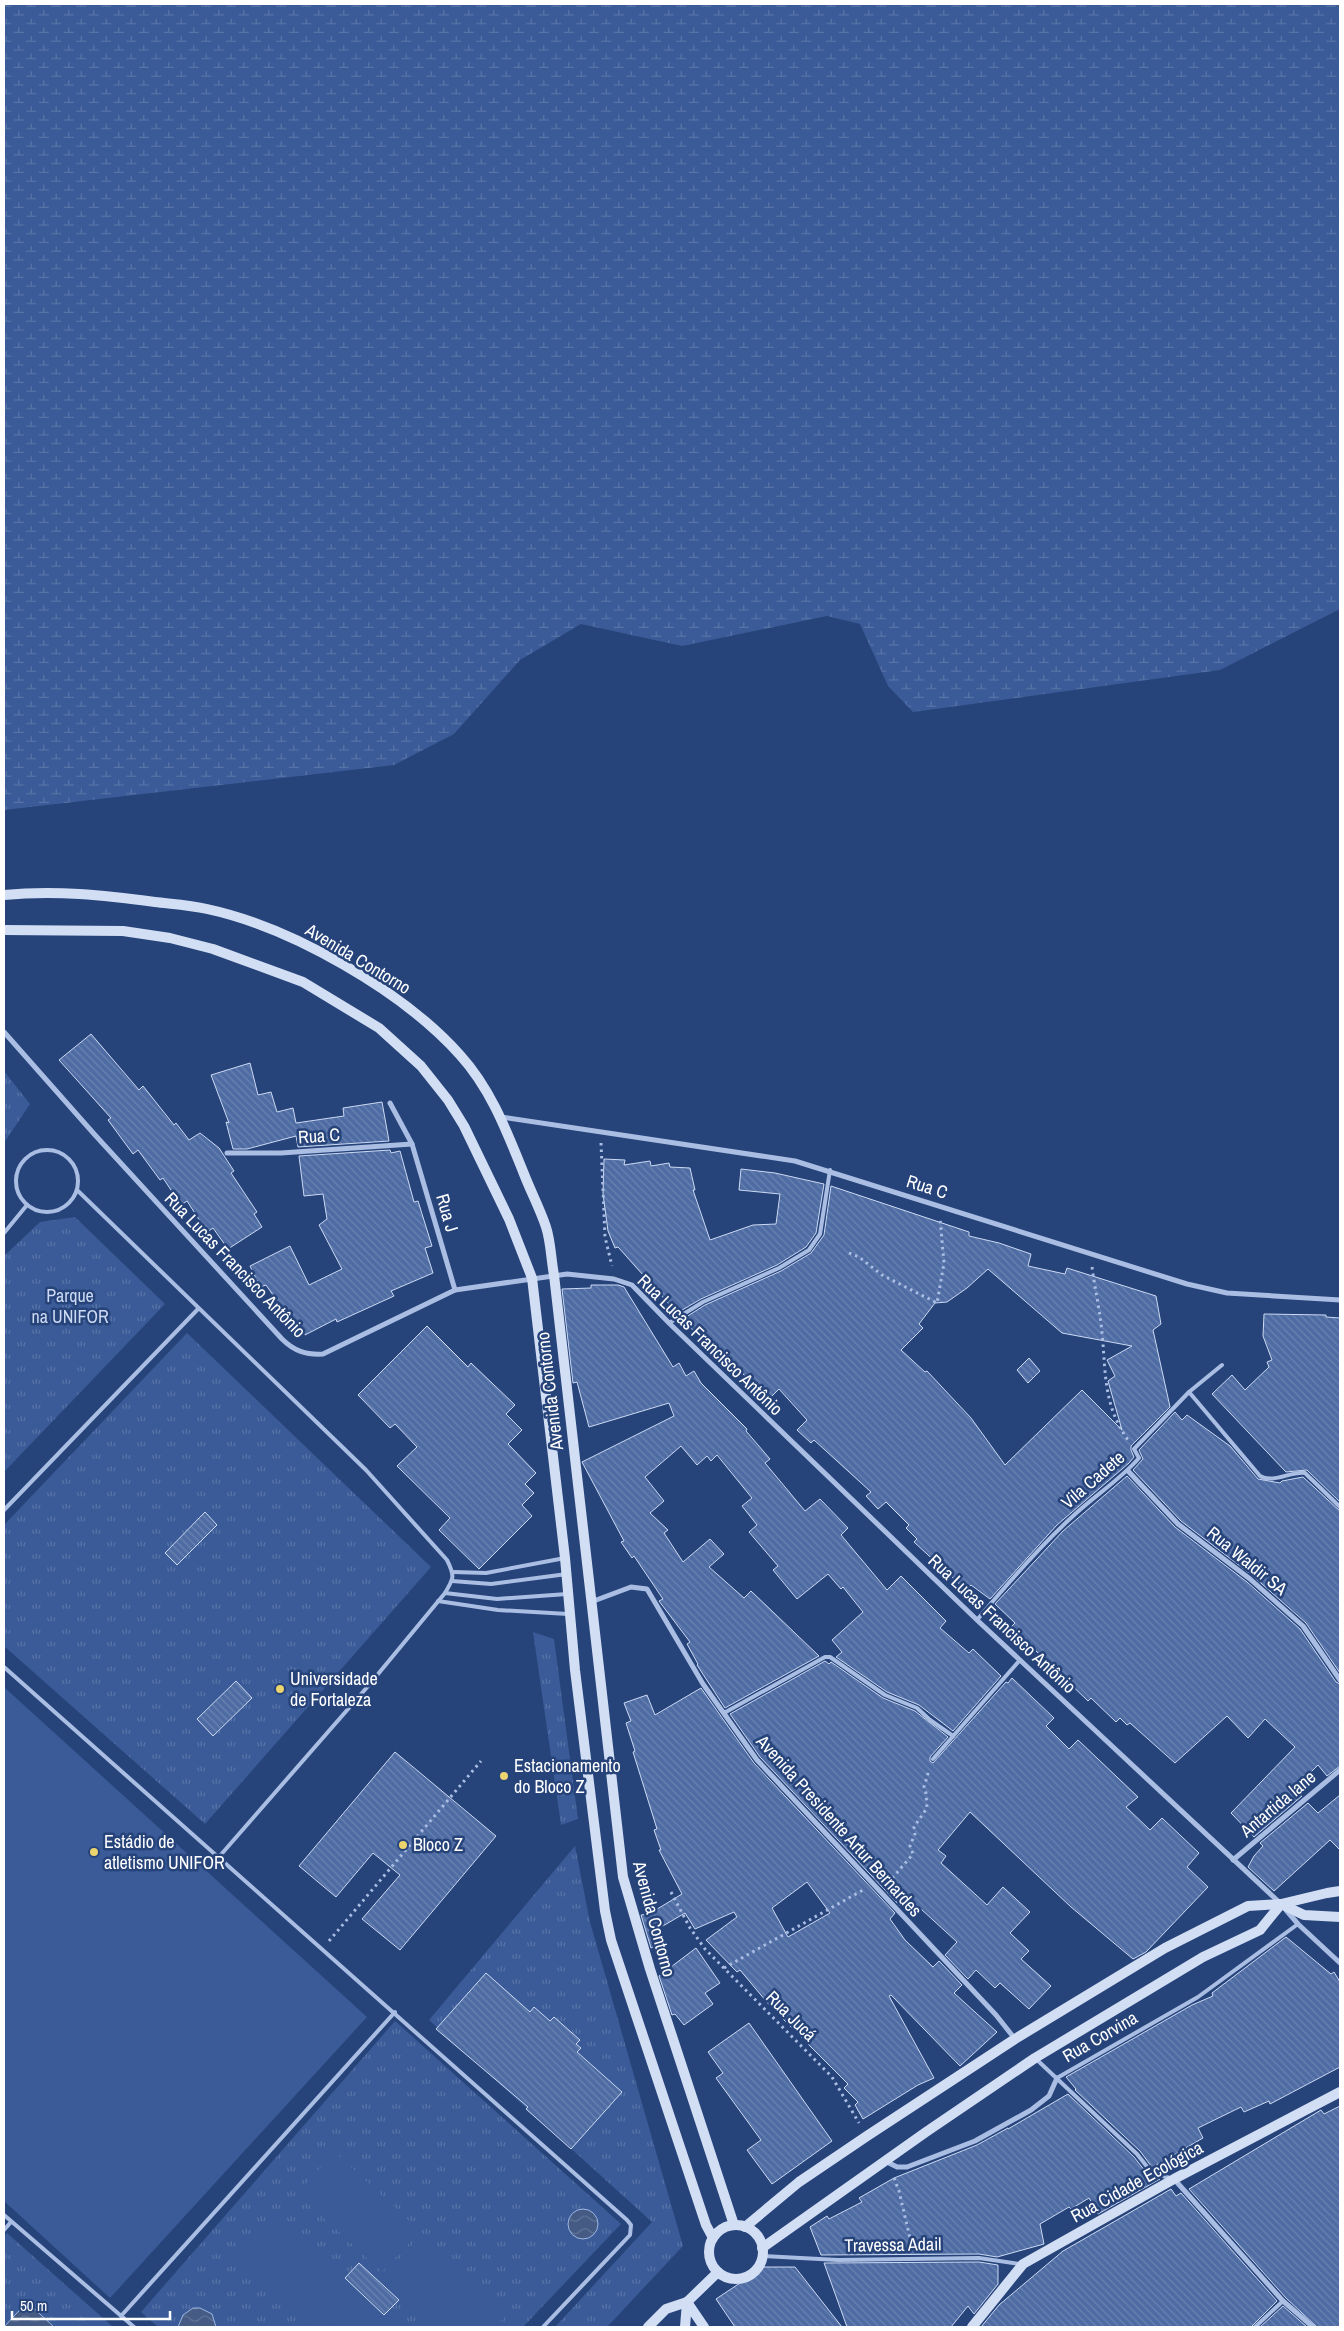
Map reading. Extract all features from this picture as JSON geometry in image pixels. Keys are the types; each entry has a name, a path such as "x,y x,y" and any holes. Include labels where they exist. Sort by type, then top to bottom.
{"street":[{"name":"Avenida Contorno","path":"4,895 34,892 99,895 207,909 292,938 355,972 412,1010 460,1055 483,1086 501,1117 546,1228 554,1275 612,1794 629,1902 734,2225"},
{"name":"Avenida Contorno","path":"4,930 123,931 187,942 213,949 303,982 379,1028 421,1066 448,1100 464,1126 509,1219 532,1278 567,1574 578,1690 605,1911 611,1940 706,2225 713,2238"},
{"name":"Rua Lucas Francisco Antônio","path":"4,1032 94,1134 290,1347 314,1354 323,1354 455,1290 567,1274 614,1279 632,1285 669,1324 977,1620 1281,1904 1298,1924 1340,1963"},
{"name":"Rua J","path":"390,1103 412,1144 455,1290"},
{"name":"Rua C","path":"501,1117 795,1161 830,1170 1158,1275 1227,1293 1340,1300"},
{"name":"Rua C","path":"227,1153 281,1152 412,1144"},
{"name":"Rua Waldir SA","path":"1128,1471 1178,1524 1250,1579 1303,1626 1340,1680"},
{"name":"Avenida Presidente Artur Bernardes","path":"591,1602 631,1587 647,1589 679,1646 757,1760 996,2015 1015,2039"},
{"name":"Antartida lane","path":"1233,1860 1340,1770"},
{"path":"746,2227 799,2182 868,2136 1015,2039 1165,1948 1248,1906 1281,1904 1327,1893 1340,1892"},
{"path":"1281,1904 1304,1915 1340,1917"},
{"path":"762,2252 926,2132 1035,2058 1203,1957 1260,1930 1281,1904"},
{"name":"Rua Corvina","path":"887,2162 897,2167 908,2167 975,2141 1031,2110 1049,2096 1057,2078"},
{"name":"Rua Cidade Ecológica","path":"972,2327 1023,2264 1174,2179 1340,2092"},
{"path":"1174,2179 1283,2301 1313,2327"},
{"path":"734,2225 746,2227 756,2234 762,2252 759,2267 750,2276 738,2279 726,2278 718,2272 710,2261 709,2249 713,2238 722,2229 734,2225"},
{"path":"648,2327 666,2309 687,2302 718,2272"},
{"path":"685,2327 687,2302"},
{"path":"687,2302 704,2327"}],"lane":[{"path":"52,1149 71,1160 77,1174 77,1190 72,1200 56,1211 36,1210 27,1205 16,1188 16,1179 23,1160 41,1150 52,1149"},
{"path":"669,1324 703,1302 779,1268 808,1250 820,1234 830,1170"},
{"path":"77,1190 366,1470 447,1560 454,1572 452,1581 445,1593 369,1685 218,1858"},
{"path":"4,1233 27,1205"},
{"path":"4,1510 198,1309"},
{"name":"Vila Cadete","path":"977,1620 1035,1553 1079,1510 1111,1482 1128,1471 1139,1458 1134,1449 1189,1392 1222,1365"},
{"path":"1189,1392 1260,1476 1267,1479 1298,1472 1306,1473 1340,1507"},
{"path":"454,1572 486,1573 565,1558"},
{"path":"452,1581 491,1584 567,1574"},
{"path":"445,1593 497,1599 568,1594"},
{"path":"438,1601 498,1610 571,1614"},
{"path":"724,1713 781,1680 825,1657 830,1657 886,1694 917,1708 953,1736"},
{"path":"934,1759 1020,1660"},
{"path":"4,1667 218,1858 395,2012 627,2220 631,2225 630,2235 543,2327"},
{"name":"Rua Corvina","path":"1057,2078 1198,1998 1298,1924"},
{"path":"121,2316 395,2012"},
{"path":"1035,2058 1137,2154 1152,2173 1174,2179"},
{"path":"4,2215 134,2327"},
{"path":"4,2230 11,2222"},
{"name":"Travessa Adail","path":"762,2252 838,2260 979,2258 1023,2264"},
{"path":"1256,2327 1283,2301"}],"path":[{"path":"601,1132 606,1236 614,1279"},
{"path":"849,1253 859,1257 882,1275 938,1303 944,1263 939,1205"},
{"path":"1090,1253 1102,1332 1104,1380 1117,1424 1134,1449"},
{"path":"880,1893 913,1854 910,1846 915,1834 914,1827 927,1808 924,1787 934,1759"},
{"path":"322,1949 481,1760"},
{"path":"724,1968 873,1885"},
{"name":"Rua Jucá","path":"671,1892 690,1928 705,1949 832,2077 868,2136"},
{"path":"887,2162 899,2191 914,2258"}],"green space":[{"path":"4,4 1340,4 1340,609 1220,670 913,712 888,686 860,624 827,616 682,646 581,624 520,660 454,734 394,765 4,810"},
{"path":"4,1071 30,1104 4,1143"},
{"name":"Parque na UNIFOR","path":"75,1217 165,1304 4,1472 4,1256 40,1222"},
{"path":"187,1333 431,1567 205,1824 4,1646 4,1525"},
{"path":"533,1632 554,1639 578,1819 561,1825"},
{"name":"Estádio de atletismo UNIFOR","path":"4,1687 367,2017 110,2298 4,2201"},
{"path":"575,1846 590,1922 683,2246 607,2327 555,2327 652,2222 429,2020"},
{"path":"395,2021 621,2224 523,2327 158,2327 141,2312"},
{"path":"335,2152 420,2231 382,2272 297,2193"},
{"path":"273,2214 358,2293 326,2327 312,2327 235,2255"},
{"path":"7,2233 113,2327 4,2327 4,2237"},
{"path":"423,2234 508,2313 495,2327 441,2327 384,2275"},
{"path":"362,2296 395,2327 333,2327"}],"water":[{"path":"583,2209 594,2213 598,2224 594,2235 583,2239 572,2235 568,2224 572,2213"},
{"path":"27,2302 54,2327 4,2327"},
{"path":"193,2308 200,2308 212,2314 216,2327 178,2327 183,2315"}],"building":[{"path":"91,1034 139,1090 143,1086 174,1125 176,1123 189,1140 200,1133 219,1148 234,1171 231,1173 257,1212 254,1214 262,1227 228,1249 213,1228 207,1232 187,1201 181,1205 163,1178 160,1180 138,1150 133,1154 108,1120 111,1118 59,1060"},
{"path":"250,1063 258,1095 271,1092 277,1112 293,1108 296,1123 344,1116 343,1108 382,1102 389,1141 298,1147 296,1136 247,1149 233,1149 226,1122 229,1123 211,1075"},
{"path":"390,1150 391,1153 400,1151 414,1202 418,1201 432,1246 425,1248 433,1273 391,1291 394,1296 337,1322 336,1319 305,1335 303,1332 300,1334 284,1315 286,1314 266,1285 260,1287 250,1266 290,1246 309,1285 342,1269 319,1225 327,1219 323,1194 304,1196 299,1156"},
{"path":"604,1159 625,1160 624,1165 650,1161 651,1166 669,1163 670,1167 690,1168 695,1190 693,1190 710,1240 753,1225 776,1224 780,1194 739,1190 741,1169 775,1173 824,1184 816,1233 806,1247 777,1265 701,1299 677,1313 618,1247 615,1248 608,1231 603,1194"},
{"path":"831,1186 969,1232 969,1236 999,1243 1031,1254 1028,1266 1065,1274 1067,1268 1156,1296 1161,1324 1153,1330 1170,1407 1131,1446 1134,1457 1129,1463 1057,1525 990,1599 971,1585 966,1590 914,1542 917,1539 906,1528 909,1525 886,1502 878,1509 866,1496 871,1492 814,1440 811,1443 797,1430 807,1420 779,1389 770,1398 754,1380 751,1382 716,1347 711,1351 683,1319 705,1305 781,1271 811,1253 824,1235","holes":["988,1269 1062,1333 1132,1346 1107,1360 1115,1376 1108,1381 1122,1430 1082,1390 1005,1465 971,1418 927,1371 925,1372 901,1350 923,1328 919,1324 935,1303 947,1302 967,1288"]},
{"path":"591,1285 618,1285 624,1287 673,1367 679,1363 686,1376 694,1371 701,1383 747,1429 746,1431 770,1459 765,1463 805,1511 820,1499 848,1528 841,1535 887,1590 901,1576 946,1621 940,1628 969,1653 973,1649 1001,1676 953,1731 919,1705 887,1692 836,1657 842,1652 832,1640 863,1612 843,1587 841,1589 828,1574 797,1599 773,1570 778,1566 749,1532 757,1525 742,1506 752,1498 717,1455 711,1461 707,1456 697,1465 681,1446 645,1477 664,1501 650,1513 668,1530 664,1533 683,1562 710,1539 724,1554 709,1567 744,1598 751,1591 819,1656 725,1708 697,1665 687,1644 690,1642 659,1601 663,1599 634,1556 632,1558 621,1542 624,1541 582,1462 674,1416 669,1403 589,1427 577,1382 573,1383 562,1289 591,1288"},
{"path":"1264,1314 1326,1315 1326,1317 1340,1318 1340,1502 1307,1470 1286,1472 1212,1394 1232,1375 1245,1390 1269,1367 1267,1362 1272,1360 1263,1336"},
{"path":"427,1326 468,1367 471,1363 515,1405 506,1414 522,1430 508,1444 536,1473 525,1484 534,1493 522,1505 532,1516 479,1569 439,1530 450,1518 397,1466 417,1447 395,1424 390,1428 358,1395"},
{"path":"1029,1358 1040,1371 1028,1383 1017,1370"},
{"path":"1175,1412 1182,1420 1187,1415 1230,1446 1258,1479 1280,1483 1303,1477 1340,1511 1340,1673 1306,1623 1253,1576 1181,1521 1133,1470 1143,1459 1139,1450"},
{"path":"1127,1476 1175,1527 1247,1582 1300,1629 1336,1682 1340,1684 1340,1766 1327,1776 1318,1765 1294,1789 1302,1796 1254,1837 1231,1813 1295,1747 1265,1719 1248,1738 1227,1716 1175,1763 1130,1723 1127,1725 1120,1718 1116,1722 1091,1698 1088,1701 1011,1627 1015,1623 995,1604 1063,1531"},
{"path":"205,1512 217,1525 177,1565 165,1553"},
{"path":"825,1661 829,1664 831,1662 883,1698 915,1711 948,1737 930,1757 930,1761 933,1763 1006,1682 1008,1683 1012,1678 1054,1718 1046,1726 1069,1749 1078,1740 1138,1797 1126,1807 1150,1830 1162,1818 1199,1853 1187,1867 1208,1887 1146,1952 1133,1959 1071,1907 970,1812 938,1850 946,1856 941,1863 987,1905 1003,1887 1030,1912 1010,1933 1029,1951 1021,1959 1051,1986 1029,2009 1000,1983 995,1988 976,1970 968,1979 945,1955 957,1942 909,1898 901,1907 760,1757 730,1714"},
{"path":"236,1681 252,1698 213,1736 197,1719"},
{"path":"701,1688 754,1763 895,1913 890,1919 905,1940 933,1967 939,1961 962,1985 954,1993 997,2032 960,2066 891,1995 889,1996 934,2078 918,2085 863,2119 855,2105 858,2102 844,2088 848,2084 771,2007 740,1970 737,1972 706,1940 737,1917 734,1912 695,1929 685,1913 656,1930 664,1943 651,1948 641,1915 649,1914 682,1894 659,1850 661,1850 654,1830 657,1829 633,1752 635,1751 626,1723 631,1721 624,1703 647,1695 655,1715","holes":["807,1882 830,1913 788,1937 772,1908"]},
{"name":"Bloco Z","path":"395,1752 496,1836 400,1950 362,1919 400,1875 373,1853 336,1897 299,1866"},
{"path":"1340,1795 1340,1850 1330,1840 1274,1891 1248,1867 1254,1856 1263,1846 1260,1843 1308,1803 1318,1813"},
{"path":"1286,1937 1331,1974 1334,1972 1340,1982 1340,2067 1270,2104 1269,2101 1244,2112 1241,2107 1198,2128 1203,2138 1153,2167 1154,2170 1140,2151 1075,2090 1066,2077 1192,2005 1213,1996 1212,1993"},
{"path":"696,1948 720,1983 705,1993 713,2004 684,2025 675,2014 672,2015 659,1976"},
{"path":"486,1973 530,2012 534,2007 550,2021 554,2017 580,2040 576,2044 581,2048 577,2052 622,2092 571,2149 526,2109 528,2107 436,2029"},
{"path":"749,2023 832,2141 772,2184 747,2150 761,2140 716,2078 723,2073 708,2052"},
{"path":"1068,2094 1134,2157 1149,2176 1160,2179 1098,2214 1089,2198 1071,2209 1069,2207 1040,2224 1044,2244 997,2257 979,2254 821,2255 810,2227 827,2216 829,2219 862,2202 859,2198 894,2178 977,2145"},
{"path":"1340,2106 1340,2327 1317,2327 1286,2298 1189,2189 1321,2110 1324,2114"},
{"path":"1171,2189 1176,2196 1181,2193 1277,2301 1251,2327 981,2327 999,2305 1063,2251"},
{"path":"979,2262 998,2265 998,2284 974,2314 968,2306 951,2327 847,2327 824,2263"},
{"path":"359,2263 399,2300 384,2315 345,2278"},
{"path":"764,2267 795,2267 842,2327 735,2327 716,2299"},
{"path":"1283,2306 1307,2327 1260,2327"}],"place":[{"name":"Universidade de Fortaleza","path":"280,1689"},
{"name":"Estacionamento do Bloco Z","path":"504,1776"},
{"name":"Bloco Z","path":"403,1845"},
{"name":"Estádio de atletismo UNIFOR","path":"94,1852"}]}
